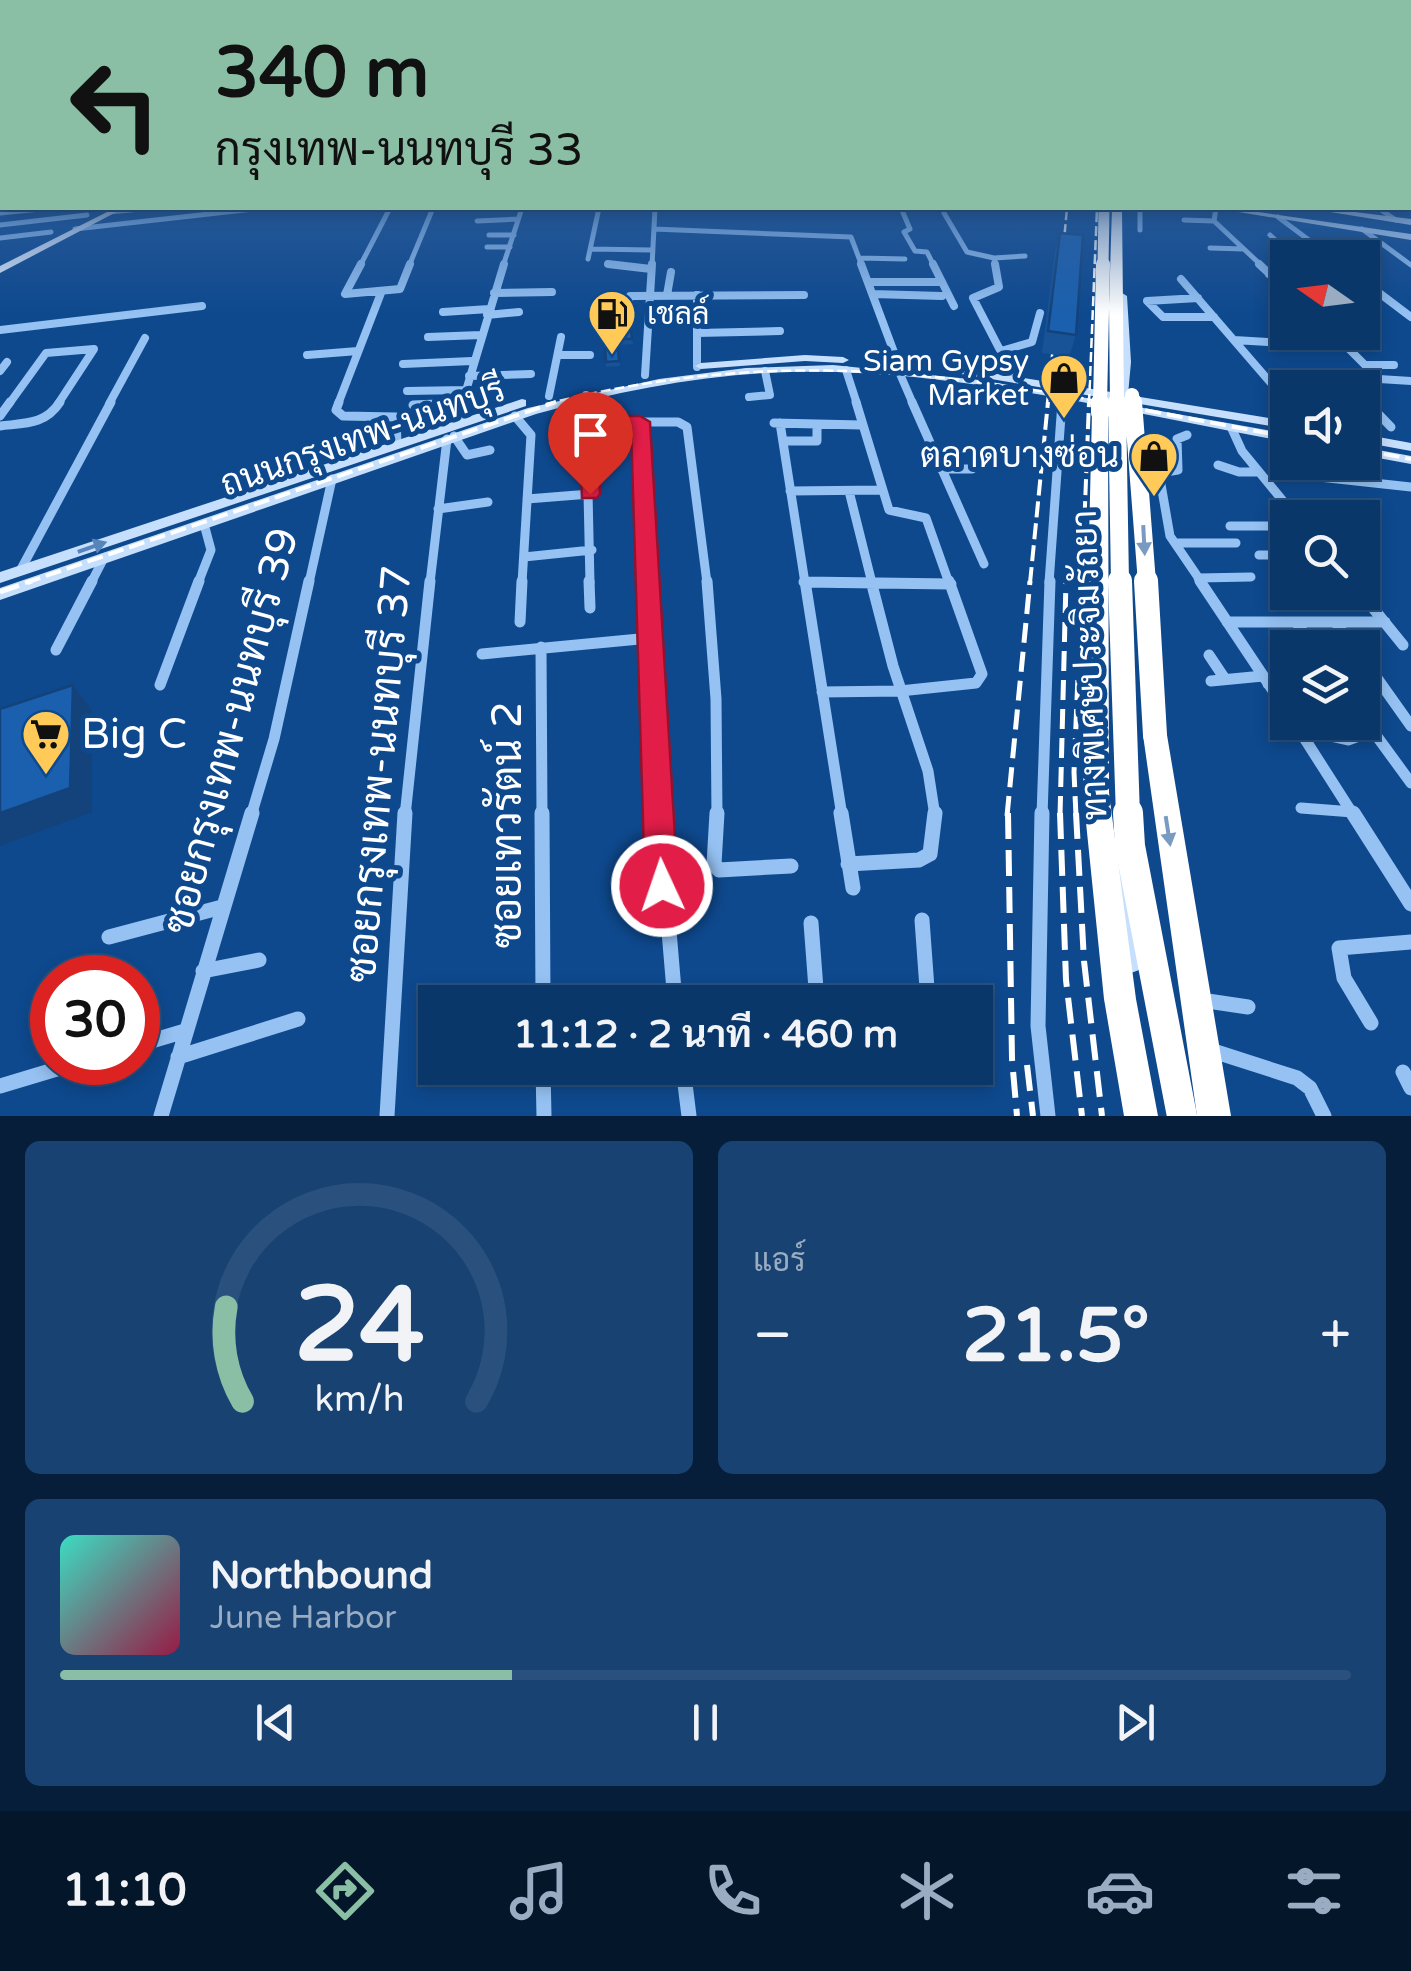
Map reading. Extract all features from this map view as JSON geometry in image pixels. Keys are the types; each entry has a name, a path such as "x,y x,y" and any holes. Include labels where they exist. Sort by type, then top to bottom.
{"highway":[{"name":"ทางพิเศษประจิมรัถยา","path":"1104,210 1096,793 1120,1000 1141,1116"},
{"name":"ทางพิเศษประจิมรัถยา","path":"1119,210 1116,306 1122,730 1130,846 1182,1116"},
{"path":"1116,306 1129,346 1155,735 1214,1116"}],"main road":[{"path":"0,259 87,214 106,210"},
{"path":"0,270 106,210"},
{"path":"1119,210 1122,402 1116,462 1116,840 1136,1001 1156,1116"},
{"path":"1231,210 1411,236"},
{"path":"1344,210 1411,222"},
{"name":"ถนนกรุงเทพ-นนทบุรี","path":"0,578 332,479 504,416 586,395 805,358 1015,380 1270,435"},
{"name":"ถนนกรุงเทพ-นนทบุรี","path":"504,416 549,396 697,367 899,368 1062,398 1122,402 1270,423"},
{"name":"ถนนกรุงเทพ-นนทบุรี","path":"0,594 104,558 397,444 453,433"},
{"path":"1380,444 1406,453"},
{"path":"1380,452 1406,453"},
{"path":"1116,840 1191,1116"}],"street":[{"path":"0,213 30,210"},
{"path":"74,229 243,210"},
{"path":"389,210 345,290 351,294 381,293 402,287 432,210"},
{"name":"ซอยกรุงเทพ-นนทบุรี 37","path":"387,1116 390,999 410,758 438,508 472,362 521,210"},
{"path":"588,259 598,210"},
{"path":"645,375 655,210"},
{"path":"902,210 910,229 904,233 912,248 927,252 954,306"},
{"path":"1140,210 1140,230"},
{"path":"1214,221 1217,210"},
{"path":"1381,210 1396,220"},
{"path":"0,225 87,214"},
{"path":"944,214 967,252 994,258 1026,256"},
{"path":"1278,217 1308,240"},
{"path":"477,221 518,219"},
{"path":"1184,220 1214,221 1270,274"},
{"path":"654,229 853,238 899,368 984,564"},
{"path":"1362,229 1411,265"},
{"path":"0,238 51,232"},
{"path":"489,236 514,235"},
{"path":"1270,235 1275,240"},
{"path":"487,247 510,247"},
{"path":"1210,248 1244,250"},
{"path":"591,249 652,250"},
{"path":"860,258 906,259"},
{"path":"994,258 1000,287 973,298 1015,380"},
{"path":"608,264 651,268"},
{"path":"667,295 671,272"},
{"path":"1181,279 1270,382"},
{"path":"869,282 942,282"},
{"path":"494,293 552,292"},
{"path":"381,293 337,414 396,417 397,444"},
{"path":"873,294 942,296"},
{"path":"1380,294 1411,317"},
{"path":"697,295 697,367"},
{"path":"624,322 628,297 804,295"},
{"path":"1198,298 1147,301 1163,317 1214,317"},
{"path":"0,330 202,306"},
{"path":"443,312 520,312"},
{"path":"1000,351 1032,342 1040,314"},
{"path":"697,334 780,331"},
{"path":"428,338 481,336"},
{"path":"549,396 560,337"},
{"path":"20,571 145,338"},
{"path":"1234,340 1270,342"},
{"path":"0,416 46,352 94,348 51,414 38,422 0,426"},
{"path":"1349,350 1367,369"},
{"path":"308,355 358,351"},
{"path":"558,355 590,354"},
{"path":"1354,360 1379,379 1411,382"},
{"path":"0,371 7,362"},
{"path":"404,364 472,362"},
{"path":"1367,369 1394,365"},
{"path":"749,397 770,394 762,368"},
{"path":"822,692 900,691 980,680 981,666 926,518 891,512 846,370"},
{"path":"469,376 531,374"},
{"path":"407,391 466,390"},
{"path":"586,395 592,550 590,608"},
{"path":"1048,1116 1038,1026 1046,633 1062,398"},
{"path":"413,405 462,403"},
{"path":"504,416 531,435 520,622"},
{"path":"1380,416 1391,428"},
{"path":"588,422 683,423 687,427 716,658 719,808 714,864 720,870 791,866"},
{"path":"640,422 662,886 673,985"},
{"path":"853,888 783,441 776,424 861,425"},
{"path":"783,441 817,441 817,424"},
{"path":"1232,428 1237,443 1282,500"},
{"path":"453,433 467,458 490,450"},
{"path":"1116,462 1159,473 1178,470 1177,439 1187,435"},
{"path":"1218,465 1239,472 1259,472"},
{"path":"941,469 972,468"},
{"path":"1159,473 1166,526 1270,686"},
{"name":"ซอยกรุงเทพ-นนทบุรี 39","path":"160,1116 274,739 332,479"},
{"path":"1347,480 1411,487"},
{"path":"790,491 882,490"},
{"path":"848,864 919,860 930,854 933,790 900,691 849,491"},
{"path":"527,499 590,494"},
{"path":"438,508 488,502"},
{"path":"160,685 211,550 204,516"},
{"path":"1230,526 1270,526"},
{"path":"1175,543 1236,542"},
{"path":"524,556 592,550"},
{"path":"1259,555 1270,555"},
{"path":"56,650 104,558"},
{"path":"1198,578 1251,577"},
{"path":"804,582 951,584"},
{"path":"1375,610 1402,645"},
{"path":"1227,622 1385,622"},
{"path":"1296,622 1302,630"},
{"path":"1335,622 1341,630"},
{"path":"482,654 650,638"},
{"name":"ซอยเทวรัตน์ 2","path":"541,647 543,985"},
{"path":"1209,656 1225,680"},
{"path":"1211,681 1270,681"},
{"path":"1380,682 1411,726"},
{"path":"1306,740 1411,904"},
{"path":"1380,740 1411,783"},
{"path":"1301,808 1353,812"},
{"path":"109,936 222,907"},
{"path":"922,920 927,985"},
{"path":"811,923 816,985"},
{"path":"1371,1024 1342,974 1339,948 1411,942"},
{"path":"203,971 259,960"},
{"path":"1196,999 1248,1007"},
{"path":"178,1057 298,1019"},
{"path":"160,1039 186,1031"},
{"path":"1204,1048 1297,1078 1310,1088 1324,1116"},
{"path":"0,1086 30,1077"},
{"path":"543,1085 544,1116"},
{"path":"685,1085 690,1116"}],"building":[{"path":"1060,233 1083,235 1076,335 1048,331"},
{"name":"เชลล์","path":"631,330 632,339 617,339 619,361 606,362 604,331"},
{"path":"73,685 70,788 0,813 0,709"}],"railway":[{"path":"1062,262 1067,210"},
{"path":"1089,400 1097,210"},
{"path":"1048,392 1055,327"},
{"path":"546,404 693,377 762,372 899,374 1048,392"},
{"path":"1047,404 1048,392"},
{"path":"1048,392 1089,400"},
{"path":"1089,400 1089,404"},
{"path":"1089,400 1115,404"},
{"path":"25,583 556,402"},
{"path":"1030,583 1048,402"},
{"path":"1082,583 1089,402"},
{"path":"1102,402 1270,434"},
{"path":"1380,453 1411,459"},
{"path":"1066,583 1067,567"},
{"path":"0,592 32,581"},
{"path":"1007,816 1030,581"},
{"path":"1060,814 1066,581"},
{"path":"1076,816 1074,772 1082,581"},
{"path":"1008,813 1012,1059 1017,1116"},
{"path":"1076,813 1084,961 1102,1116"},
{"path":"1060,814 1066,980 1082,1116"},
{"path":"1027,1065 1033,1116"}],"place":[{"name":"เชลล์","path":"612,356"},
{"name":"Siam Gypsy Market","path":"1064,420"},
{"name":"ตลาดบางซ่อน","path":"1154,498"},
{"name":"Big C","path":"46,776"}],"route":[{"path":"590,494 588,422 640,422 662,886"}]}
